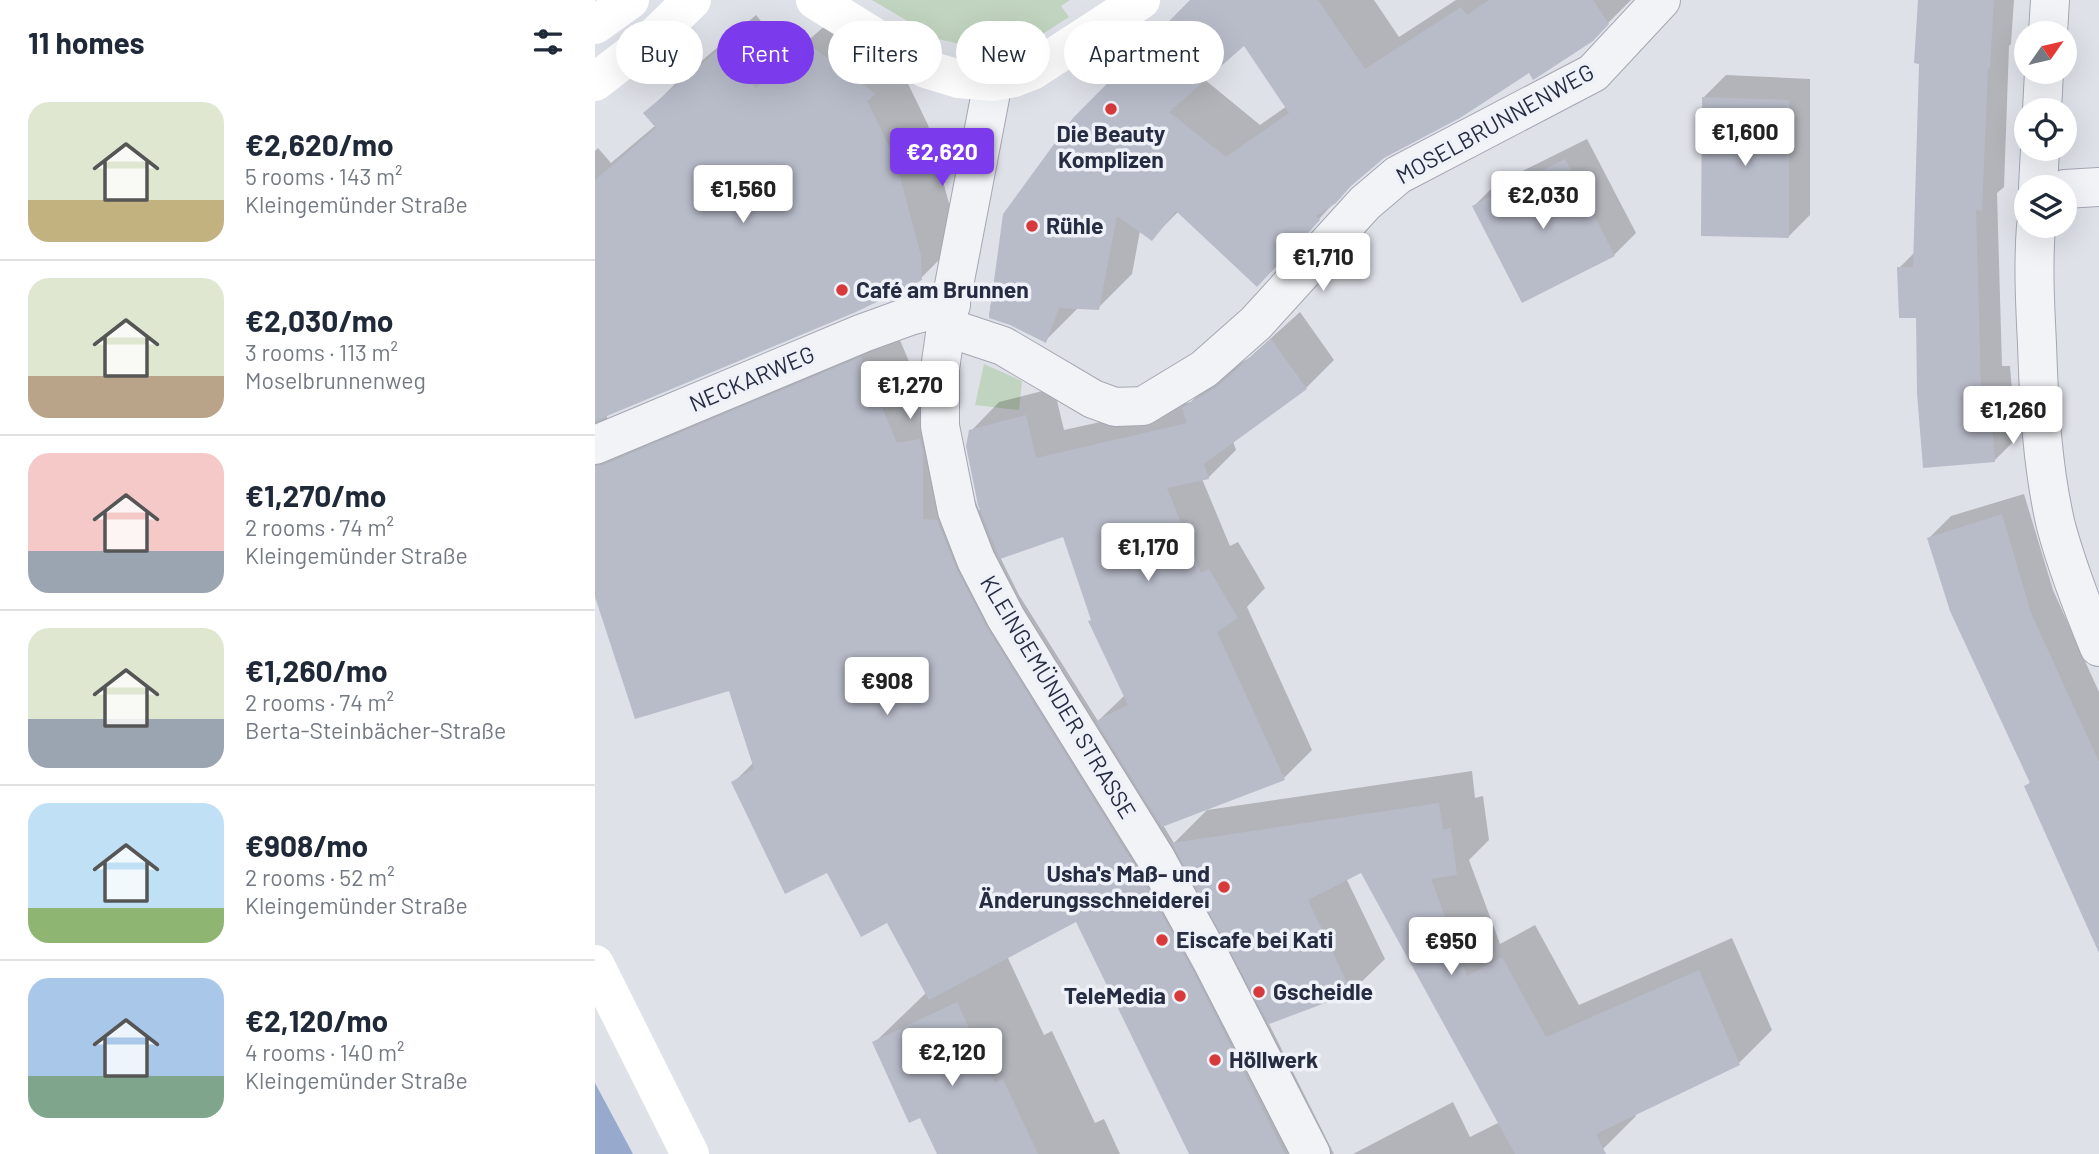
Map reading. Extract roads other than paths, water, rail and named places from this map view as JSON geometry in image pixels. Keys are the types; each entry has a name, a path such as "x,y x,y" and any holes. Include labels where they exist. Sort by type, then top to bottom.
{"main road":[{"path":"595,25 631,0"},
{"path":"595,82 657,34 691,0"},
{"path":"815,0 926,69 956,78"},
{"path":"1050,59 1141,0"},
{"path":"595,964 690,1154"}],"street":[{"name":"MOSELBRUNNENWEG","path":"949,316 1093,399 1115,407 1143,406 1204,369 1256,323 1365,203 1398,175 1593,73 1661,0"},
{"path":"2049,21 2050,0"},
{"name":"KLEINGEMÜNDER STRASSE","path":"993,84 940,369 940,426 957,511 975,560 1006,618 1155,857 1212,961 1311,1154"},
{"path":"2077,188 2099,187"},
{"path":"2035,238 2037,357 2047,480 2063,551 2099,647"},
{"name":"NECKARWEG","path":"595,445 863,332 909,316 949,316"}],"water":[{"path":"595,1083 633,1154 595,1154"}],"place":[{"name":"Die Beauty Komplizen","path":"1111,109"},
{"name":"Rühle","path":"1032,226"},
{"name":"Café am Brunnen","path":"842,290"},
{"name":"Usha's Maß- und Änderungsschneiderei","path":"1224,887"},
{"name":"Eiscafe bei Kati","path":"1162,940"},
{"name":"Gscheidle","path":"1259,992"},
{"name":"TeleMedia","path":"1180,996"},
{"name":"Höllwerk","path":"1215,1060"}]}
